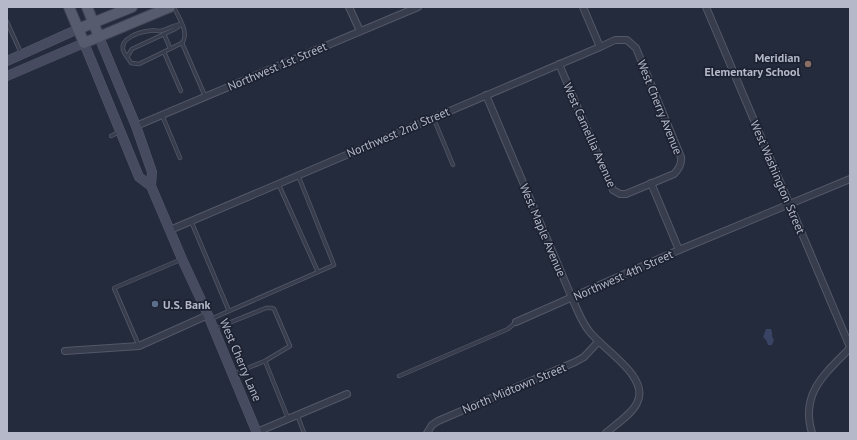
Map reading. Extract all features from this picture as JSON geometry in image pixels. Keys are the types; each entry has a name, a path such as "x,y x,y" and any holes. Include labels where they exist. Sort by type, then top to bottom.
{"main road":[{"name":"West Cherry Lane","path":"69,7 120,132 140,177 151,186 182,259 209,317 257,432"},
{"path":"87,7 99,37"},
{"path":"7,61 78,29 132,7"},
{"path":"7,76 170,7"},
{"name":"West Cherry Lane","path":"99,37 136,126 152,172 151,186"}],"street":[{"path":"350,7 360,31"},
{"name":"Northwest 1st Street","path":"136,126 418,7"},
{"path":"583,7 600,47"},
{"name":"West Washington Street","path":"706,7 850,348 822,376 814,388 809,401 808,413 808,422 812,433"},
{"name":"Northwest 2nd Street","path":"170,230 615,40 627,40"},
{"name":"West Cherry Avenue","path":"627,40 636,48 681,157 680,166 674,174 651,183"},
{"name":"West Camellia Avenue","path":"559,64 613,190 620,194 626,194 651,183"},
{"name":"West Maple Avenue","path":"486,95 583,323 598,342 612,353 634,376 639,386 640,395 637,403 632,410 606,433"},
{"name":"Northwest 4th Street","path":"516,322 680,250 850,179"},
{"path":"651,183 680,250"},
{"path":"65,351 139,346 209,317"},
{"name":"North Midtown Street","path":"427,432 432,425 438,421 575,362 584,357 598,342"},
{"path":"257,432 347,394"}],"lane":[{"path":"174,7 182,24 185,34 185,39 182,43 139,64 131,63 123,50 126,40 142,32 161,31 174,25 182,24"},
{"path":"7,22 21,54"},
{"path":"127,57 132,49 175,29 182,24"},
{"path":"164,34 170,48"},
{"path":"182,43 205,96"},
{"path":"164,52 181,91"},
{"path":"162,114 180,158"},
{"path":"433,117 453,165"},
{"path":"111,136 120,132"},
{"path":"209,317 229,311 334,265 298,175"},
{"path":"278,183 318,272"},
{"path":"190,221 229,311"},
{"path":"139,346 114,288 182,259"},
{"path":"214,329 266,308 272,308 274,309 290,346 265,361 232,374"},
{"name":"Northwest 4th Street","path":"399,376 508,329 516,322"},
{"path":"265,361 288,418"},
{"path":"297,414 304,433"}],"water":[{"path":"766,329 772,330 774,340 772,345 768,345 763,337"}],"place":[{"name":"Meridian Elementary School","path":"808,64"},
{"name":"U.S. Bank","path":"155,304"}]}
